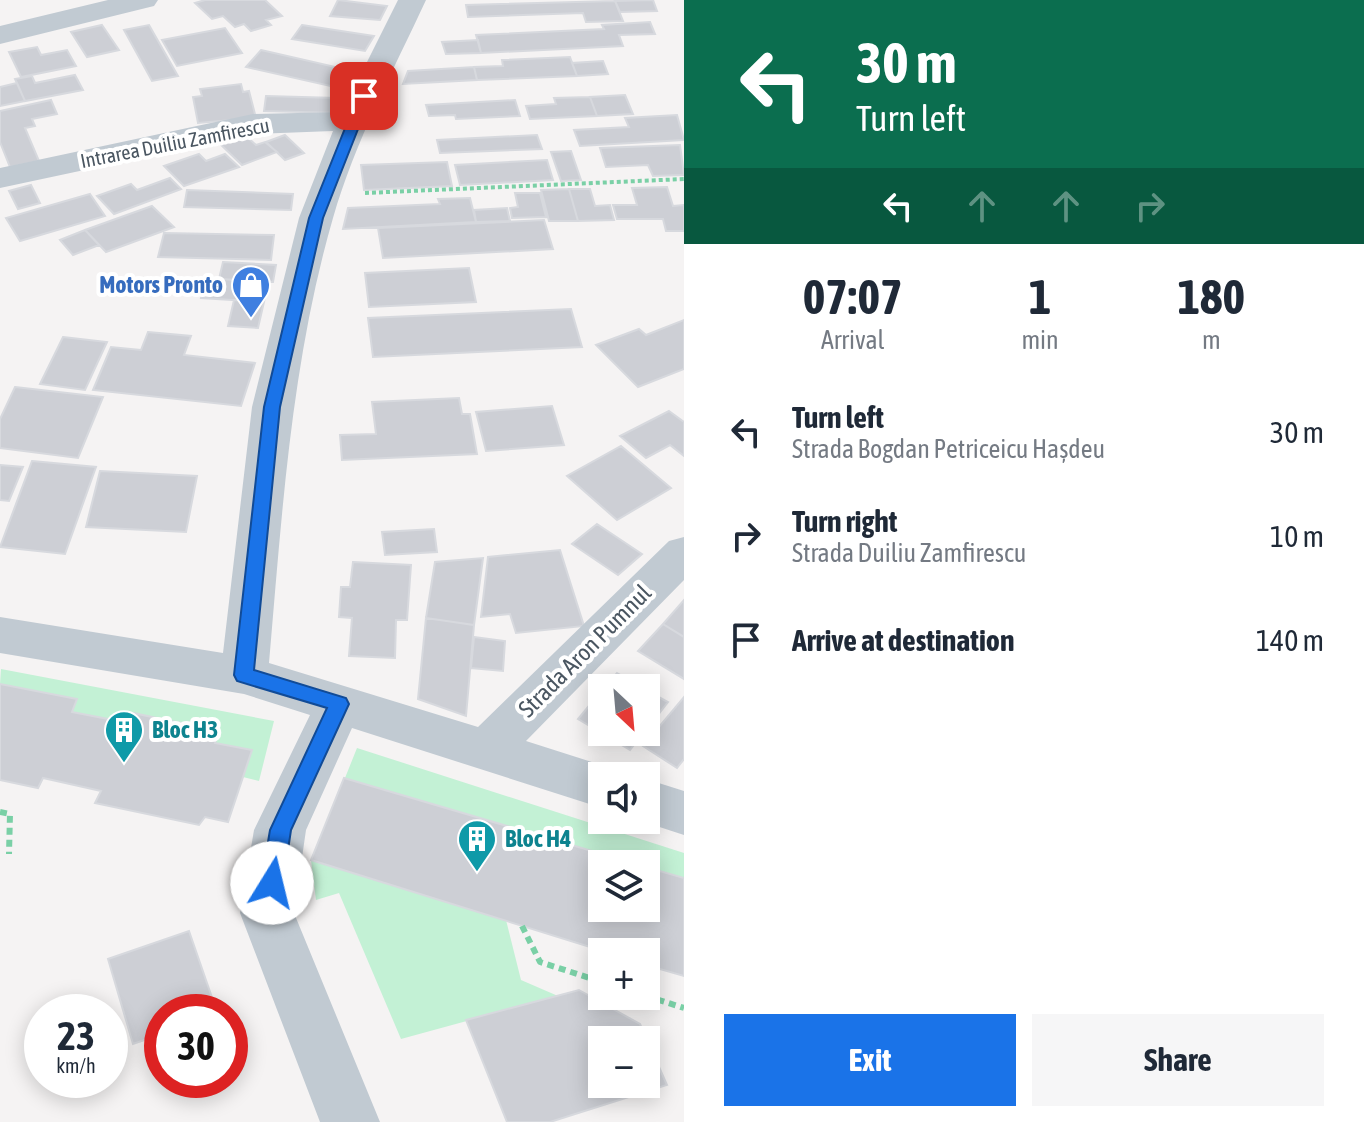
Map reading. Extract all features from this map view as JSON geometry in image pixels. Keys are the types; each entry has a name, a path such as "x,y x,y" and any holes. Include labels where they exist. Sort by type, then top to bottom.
{"street":[{"path":"0,35 144,0"},
{"path":"244,675 272,407 324,195 353,121 412,0"},
{"name":"Intrarea Duiliu Zamfirescu","path":"0,178 253,124 353,121"},
{"name":"Strada Aron Pumnul","path":"487,749 684,553"},
{"path":"0,635 244,675 588,781"},
{"path":"339,704 280,830 267,913 350,1122"},
{"path":"660,805 684,813"}],"path":[{"path":"324,195 684,179"},
{"path":"0,812 10,814 9,854"},
{"path":"522,926 540,962 588,977"},
{"path":"660,1000 684,1008"}],"green space":[{"path":"1,669 274,721 259,781 243,777 252,751 215,743 218,731 133,713 129,723 72,712 77,699 0,684"},
{"path":"357,748 588,822 588,834 625,834 684,853 684,878 660,871 660,850 589,850 345,778"},
{"path":"311,860 506,920 521,980 558,996 401,1039 339,893 316,900"}],"building":[{"path":"205,0 265,0 282,16 266,20 271,25 251,31 244,24 235,27 223,16 212,19 195,3"},
{"path":"338,0 387,6 380,20 330,16"},
{"path":"653,0 657,11 620,12 615,1"},
{"path":"615,1 623,21 586,22 583,13 468,17 466,5"},
{"path":"650,22 655,34 619,35 623,46 481,53 476,35 604,29 602,25"},
{"path":"102,25 119,50 87,57 71,32"},
{"path":"149,25 178,76 152,81 124,30"},
{"path":"302,25 374,36 365,51 292,39"},
{"path":"225,28 242,53 177,66 162,40"},
{"path":"478,40 481,53 446,54 442,42"},
{"path":"37,47 41,55 67,50 76,66 21,77 9,52"},
{"path":"261,50 353,71 339,88 246,67"},
{"path":"570,57 577,76 477,80 474,67 503,66 502,60"},
{"path":"603,61 608,74 577,76 572,63"},
{"path":"474,67 477,80 403,84 408,71"},
{"path":"75,75 83,90 25,101 15,79 32,76 35,83"},
{"path":"17,83 25,101 0,106 0,87"},
{"path":"241,84 243,92 249,91 256,118 198,123 193,97 202,96 200,89"},
{"path":"625,95 633,114 597,116 590,97"},
{"path":"266,96 337,98 336,113 264,111"},
{"path":"590,97 597,116 530,119 526,106 556,104 554,98"},
{"path":"51,100 57,114 32,119 35,126 25,128 39,161 10,167 0,142 0,111"},
{"path":"515,100 520,116 456,119 455,115 429,116 426,105"},
{"path":"677,115 684,140 580,146 574,130 629,127 625,118"},
{"path":"244,134 256,145 265,142 277,152 242,165 219,143"},
{"path":"285,135 304,153 285,160 266,142"},
{"path":"537,135 542,149 440,153 437,140"},
{"path":"680,145 684,175 653,176 648,165 606,167 600,148"},
{"path":"571,151 581,180 561,181 551,152"},
{"path":"199,154 206,161 225,154 239,167 184,186 164,166"},
{"path":"547,160 553,180 460,185 455,165"},
{"path":"447,162 452,186 364,190 361,165"},
{"path":"170,178 181,189 114,214 97,196 131,184 137,190"},
{"path":"31,185 40,203 18,209 9,191"},
{"path":"667,187 673,206 684,205 684,231 666,231 663,219 617,219 613,205 637,205 632,188"},
{"path":"569,189 578,221 549,221 541,190"},
{"path":"569,189 590,189 595,206 610,205 614,220 578,221"},
{"path":"187,190 293,194 291,210 184,207"},
{"path":"515,193 540,193 546,217 512,218 510,208 518,207"},
{"path":"90,194 105,216 20,241 6,218"},
{"path":"470,198 476,222 343,229 348,208 440,204 438,199"},
{"path":"152,206 174,227 106,252 85,230"},
{"path":"507,208 510,221 476,222 474,210"},
{"path":"544,220 553,249 383,258 378,228"},
{"path":"85,230 99,245 73,255 60,240"},
{"path":"164,233 274,235 271,260 158,257"},
{"path":"223,262 276,265 273,282 219,279"},
{"path":"469,268 476,302 369,307 365,273"},
{"path":"206,278 268,282 264,302 201,298"},
{"path":"234,300 264,302 258,328 228,326"},
{"path":"571,309 582,347 373,357 368,318"},
{"path":"684,320 684,369 638,387 596,345 639,329 646,335"},
{"path":"148,332 191,336 184,355 255,363 241,406 93,390 111,347 141,350"},
{"path":"63,337 107,342 85,390 40,384"},
{"path":"15,387 103,397 78,458 0,448 0,419"},
{"path":"459,398 462,414 470,414 477,454 342,460 340,435 376,434 372,402"},
{"path":"552,406 564,445 486,451 476,412"},
{"path":"669,411 684,422 684,456 670,445 646,458 620,436"},
{"path":"621,446 671,488 617,520 567,476"},
{"path":"32,461 96,467 65,554 0,547"},
{"path":"0,465 23,467 9,501 0,500"},
{"path":"100,471 197,476 186,532 86,527"},
{"path":"597,524 642,554 618,575 572,544"},
{"path":"434,529 437,552 385,555 382,532"},
{"path":"560,550 584,626 516,633 510,614 481,617 488,557"},
{"path":"483,558 474,625 426,618 435,562"},
{"path":"353,562 411,565 407,620 396,620 395,658 349,656 352,618 339,617 341,587 350,587"},
{"path":"684,600 684,637 663,624"},
{"path":"426,618 474,625 466,716 418,699"},
{"path":"663,624 684,637 684,679 638,651"},
{"path":"474,637 505,641 503,671 471,668"},
{"name":"Bloc H3","path":"0,684 77,699 72,712 129,723 133,713 219,731 215,743 252,750 228,822 205,817 199,825 95,803 101,791 43,778 38,788 0,780"},
{"path":"684,697 684,759 677,768 643,746 660,746 660,726"},
{"path":"660,698 668,702 660,712"},
{"path":"588,707 588,725 578,719"},
{"name":"Bloc H4","path":"344,778 588,850 588,922 660,922 660,871 684,878 684,976 660,969 660,938 588,938 588,946 311,860"},
{"path":"189,931 211,994 144,994 144,1040 133,1044 128,1027 128,994 118,994 108,959"},
{"path":"579,990 588,995 588,1010 615,1010 640,1024 588,1026 588,1098 626,1098 550,1122 507,1122 466,1020"},
{"path":"660,1069 667,1085 660,1087"}],"place":[{"name":"Motors Pronto","path":"251,319"},
{"name":"Bloc H3","path":"124,764"},
{"name":"Bloc H4","path":"477,873"}],"route":[{"path":"272,883 280,830 339,704 244,675 272,407 316,218 364,96"}]}
